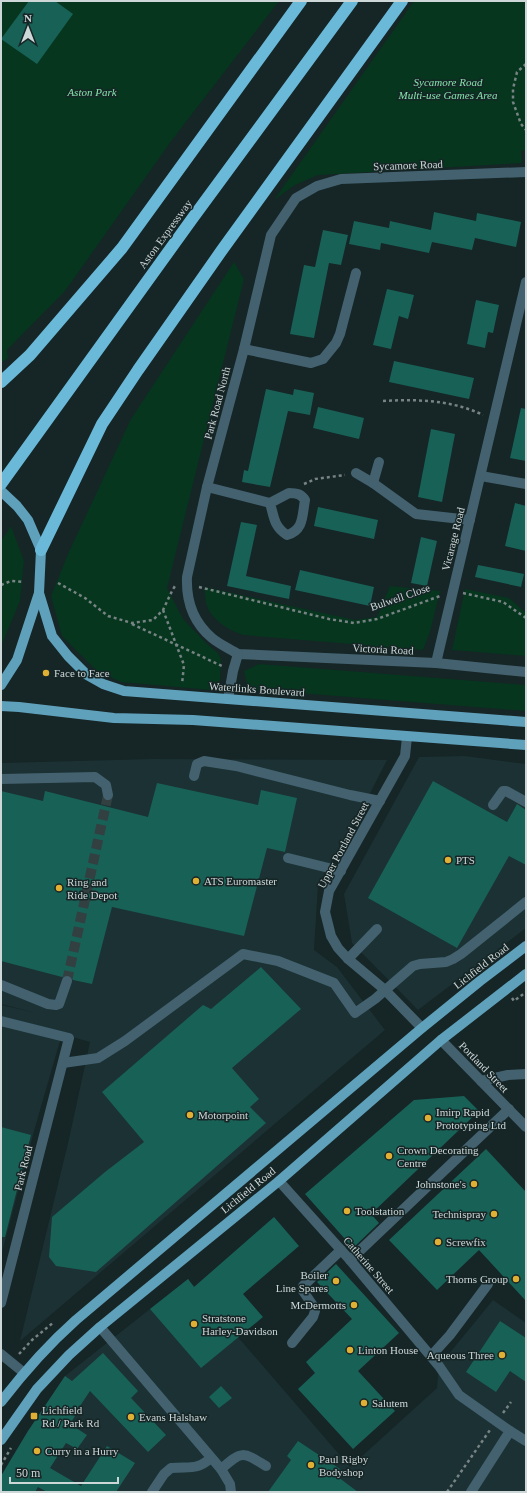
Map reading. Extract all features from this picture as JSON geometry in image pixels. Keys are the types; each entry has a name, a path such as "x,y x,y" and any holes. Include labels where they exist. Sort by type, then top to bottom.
{"highway":[{"path":"1,382 30,355 122,248 301,1"},
{"name":"Aston Expressway","path":"1,484 352,1"},
{"path":"41,550 106,418 222,250 402,1"}],"main road":[{"path":"1,491 17,506 28,520 41,550 39,593 17,660 1,685"},
{"name":"Waterlinks Boulevard","path":"39,593 52,636 68,656 87,675 103,684 124,691 526,722"},
{"path":"1,706 114,718 193,720 526,745"},
{"name":"Lichfield Road","path":"1,1402 24,1372 59,1335 76,1320 422,1028 526,946"},
{"name":"Lichfield Road","path":"1,1440 37,1389 100,1327 279,1181 441,1040 526,974"}],"street":[{"name":"Sycamore Road","path":"296,198 317,186 340,179 526,172"},
{"name":"Park Road North","path":"197,621 190,608 186,592 187,577 207,487 244,349 270,235 296,198"},
{"path":"244,349 310,362 323,359 336,343 340,334 356,273"},
{"name":"Vicarage Road","path":"436,663 526,282"},
{"path":"373,482 379,462"},
{"path":"356,473 373,482 416,514 470,520"},
{"path":"481,476 526,484"},
{"path":"207,487 270,503 290,493 297,493 303,496 305,500 300,528 294,533 287,535 279,530 275,524 270,503"},
{"name":"Victoria Road","path":"197,621 212,638 238,654 436,663 526,672"},
{"path":"228,699 238,654"},
{"name":"Upper Portland Street","path":"407,737 406,756 329,891 325,912 331,936 338,948 348,959 385,990 422,1028"},
{"path":"194,776 197,764 204,761 236,766 350,795 380,801"},
{"path":"1,779 95,777 106,785 108,795"},
{"path":"493,805 503,791 506,791 526,802"},
{"path":"288,858 341,871"},
{"path":"63,1063 98,1058 125,1041 243,954 278,961 334,984 355,1013 413,966 446,962 461,954 526,902"},
{"path":"348,959 377,929"},
{"path":"1,985 48,1004 56,1005 59,1004 67,981"},
{"name":"Park Road","path":"1,1021 69,1038 1,1303"},
{"name":"Portland Street","path":"441,1040 526,1127"},
{"path":"481,1081 508,1075 526,1074"},
{"path":"350,1260 509,1110"},
{"name":"Catherine Street","path":"279,1181 350,1260 431,1356 459,1394 526,1441"},
{"path":"292,1343 313,1317 315,1311 314,1307 303,1291 303,1286 341,1250"},
{"path":"431,1356 450,1334 488,1284"},
{"path":"100,1327 221,1469 230,1484 231,1492"},
{"path":"1,1354 24,1372"},
{"path":"471,1492 510,1431"},
{"path":"221,1469 238,1455 244,1454 266,1466"},
{"path":"152,1492 164,1474 171,1468 203,1465 211,1458"}],"path":[{"path":"526,64 516,72 512,89 513,102 521,124 526,130"},
{"path":"383,401 413,399 438,402 471,409 493,420"},
{"path":"297,493 304,484 315,479 356,473"},
{"path":"132,624 153,620 163,610 172,591 180,581 187,577"},
{"name":"Bulwell Close","path":"187,577 200,588 329,619 354,623 377,619 453,591"},
{"path":"1,586 10,581 23,582"},
{"path":"58,584 85,598 108,616 132,624 233,671"},
{"path":"453,591 503,602 526,618"},
{"path":"163,610 184,665 181,696"},
{"path":"447,1492 511,1402"}],"shaded area":[{"path":"465,756 526,764 526,928 418,1010 352,943 344,894 419,757"},
{"path":"152,759 387,760 358,817 318,885 314,950 337,967 385,1030 20,1341 69,1139 90,1042 62,1034 34,1131 1,1256 1,1005 37,1013 1,1004 1,763"},
{"path":"188,1279 350,1467 437,1388 439,1366 493,1300 526,1323 526,1492 1,1492 1,1476 28,1431 65,1376"}],"green space":[{"name":"Aston Park","path":"1,1 279,1 172,140 65,291 7,350 8,358 1,363"},
{"name":"Sycamore Road Multi-use Games Area","path":"414,1 526,1 526,150 521,151 522,163 318,175 295,185 274,200"},
{"path":"234,262 244,279 167,588 183,619 208,645 218,653 221,659 220,681 211,690 121,682 96,670 62,636 51,596 68,554 131,419"},
{"path":"11,526 24,561 20,601 1,646 1,541"},
{"path":"390,586 440,591 430,632 423,650 243,635 226,627 211,614 206,603 204,587 355,620 377,617"},
{"path":"465,589 509,598 526,613 526,656 452,650"},
{"path":"259,664 526,685 526,711 248,689 244,671"}],"building":[{"path":"29,1 55,1 73,14 37,64 1,39"},
{"path":"434,212 476,221 477,213 521,222 516,247 475,238 472,250 432,242 429,253 381,243 380,250 349,244 354,221 389,228 390,221 431,230"},
{"path":"323,230 348,235 341,265 329,263 314,338 290,334 304,265 315,267"},
{"path":"387,289 414,295 408,319 399,316 391,349 373,345"},
{"path":"476,300 499,305 493,333 488,332 485,348 467,344"},
{"path":"394,361 474,378 469,399 389,382"},
{"path":"266,389 293,395 294,389 314,393 310,415 288,411 270,487 242,482 244,470 248,471"},
{"path":"318,407 364,418 359,439 313,428"},
{"path":"521,408 526,409 526,461 510,458"},
{"path":"431,429 455,434 442,502 418,497"},
{"path":"515,503 526,506 526,551 505,546"},
{"path":"318,507 378,520 374,539 314,526"},
{"path":"241,522 257,525 246,576 291,586 289,599 227,586"},
{"path":"421,537 437,541 427,586 411,583"},
{"path":"478,565 524,574 521,587 475,577"},
{"path":"300,570 374,587 370,606 295,590"},
{"name":"PTS","path":"433,781 507,822 517,804 526,810 526,865 509,856 457,948 368,898"},
{"path":"157,783 258,805 261,790 297,798 285,852 267,848 244,936 112,907 92,984 73,980 69,975 62,977 1,961 1,791 43,801 45,791 148,817"},
{"name":"Motorpoint","path":"261,967 301,1009 232,1068 259,1099 250,1107 266,1123 96,1272 56,1266 49,1257 52,1217 105,1172 144,1142 102,1092 203,1005 211,1009"},
{"path":"464,1096 479,1111 371,1214 379,1223 353,1248 305,1194 414,1100"},
{"path":"1,1127 31,1135 5,1237 1,1237"},
{"path":"486,1149 526,1192 526,1301 479,1250 437,1290 389,1240"},
{"path":"274,1217 299,1246 243,1294 263,1317 201,1368 150,1309 188,1279 194,1287"},
{"name":"Linton House","path":"336,1264 399,1333 358,1371 395,1411 353,1449 298,1389 315,1373 306,1362 352,1319 317,1282"},
{"name":"Aqueous Three","path":"500,1321 526,1338 526,1382 510,1371 496,1392 466,1372"},
{"path":"103,1353 138,1391 131,1398 166,1435 148,1452 90,1391 74,1415 75,1416 70,1424 87,1435 77,1449 66,1443 50,1468 81,1486 107,1446 135,1463 116,1492 47,1492 38,1487 35,1492 1,1492 1,1476 28,1431 65,1376 72,1381"},
{"path":"221,1386 232,1398 219,1408 209,1397"},
{"name":"Paul Rigby Bodyshop","path":"298,1441 343,1471 338,1477 358,1492 268,1492 291,1460 287,1456"}],"tunnel":[{"path":"67,981 108,795"}],"place":[{"name":"Face to Face","path":"46,673"},
{"name":"PTS","path":"448,860"},
{"name":"ATS Euromaster","path":"196,881"},
{"name":"Ring and Ride Depot","path":"59,888"},
{"name":"Motorpoint","path":"190,1115"},
{"name":"Imirp Rapid Prototyping Ltd","path":"428,1118"},
{"name":"Crown Decorating Centre","path":"389,1156"},
{"name":"Johnstone's","path":"474,1184"},
{"name":"Toolstation","path":"347,1211"},
{"name":"Technispray","path":"494,1214"},
{"name":"Screwfix","path":"438,1242"},
{"name":"Thorns Group","path":"516,1279"},
{"name":"Boiler Line Spares","path":"336,1281"},
{"name":"McDermotts","path":"354,1305"},
{"name":"Stratstone Harley-Davidson","path":"194,1324"},
{"name":"Linton House","path":"350,1350"},
{"name":"Aqueous Three","path":"502,1355"},
{"name":"Salutem","path":"364,1403"},
{"name":"Lichfield Rd / Park Rd","path":"34,1416"},
{"name":"Evans Halshaw","path":"131,1417"},
{"name":"Curry in a Hurry","path":"37,1451"},
{"name":"Paul Rigby Bodyshop","path":"311,1465"}]}
